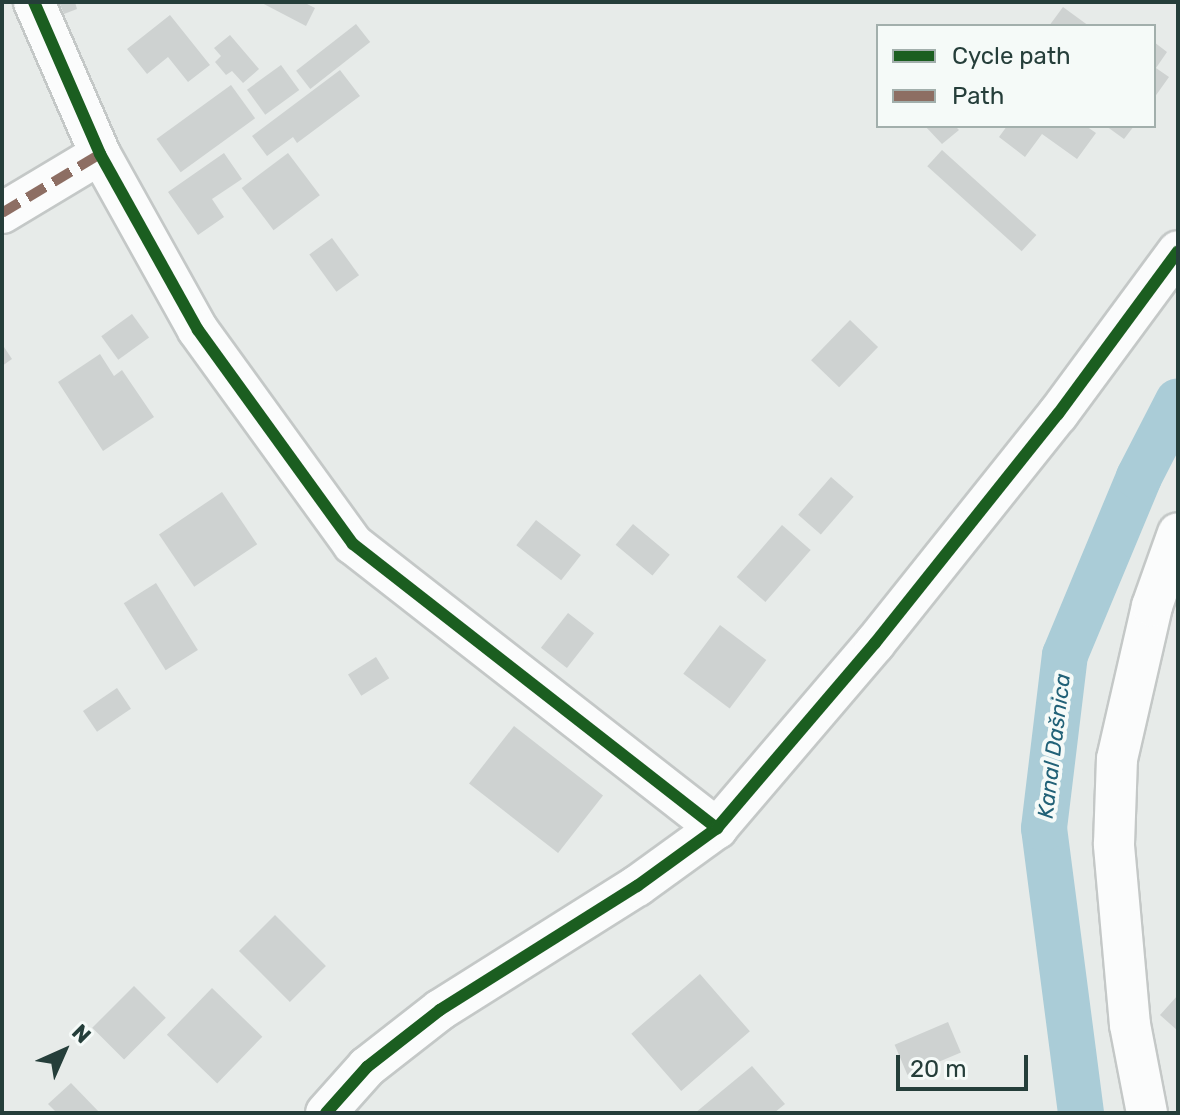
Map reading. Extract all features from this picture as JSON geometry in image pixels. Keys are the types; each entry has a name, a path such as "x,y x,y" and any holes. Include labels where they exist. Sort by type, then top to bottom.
{"street":[{"path":"34,2 100,154 198,330 353,544 717,828"},
{"path":"2,213 100,154"},
{"path":"326,1113 367,1067 440,1010 612,902 717,828 914,595 1112,344 1178,251"},
{"path":"1147,1113 1130,1025 1114,844 1117,759 1152,606 1178,533"}],"building":[{"path":"59,2 75,2 77,9 64,14"},
{"path":"260,2 303,2 315,8 306,26"},
{"path":"1063,7 1086,24 1050,24"},
{"path":"170,15 210,65 188,82 168,57 147,74 127,49"},
{"path":"356,24 370,42 310,89 296,71"},
{"path":"230,35 259,69 243,83 232,71 226,75 215,62 221,56 214,48"},
{"path":"1156,44 1167,52 1156,68"},
{"path":"281,65 299,90 265,115 247,90"},
{"path":"1156,68 1169,77 1156,95"},
{"path":"340,70 360,96 297,143 293,137 267,156 252,136"},
{"path":"231,85 255,118 181,172 157,139"},
{"path":"927,128 959,130 942,144"},
{"path":"1006,128 1089,128 1096,133 1077,159 1042,134 1025,157 999,137"},
{"path":"1109,128 1132,128 1124,139"},
{"path":"942,150 1036,235 1022,251 927,166"},
{"path":"224,153 242,179 212,199 224,217 198,235 168,192"},
{"path":"288,153 320,195 274,230 242,188"},
{"path":"332,238 359,275 336,292 309,254"},
{"path":"132,314 149,337 118,360 101,336"},
{"path":"850,320 878,347 839,387 811,360"},
{"path":"2,344 12,359 2,366"},
{"path":"100,354 114,376 122,370 154,417 103,451 58,382"},
{"path":"831,477 854,497 821,534 798,515"},
{"path":"222,492 257,544 194,587 159,534"},
{"path":"536,520 581,555 561,580 516,545"},
{"path":"633,524 670,555 652,576 616,545"},
{"path":"782,525 811,550 765,602 737,577"},
{"path":"156,583 198,650 166,670 124,603"},
{"path":"568,613 594,633 567,668 541,648"},
{"path":"720,625 766,660 730,709 683,674"},
{"path":"376,657 389,678 361,696 348,674"},
{"path":"117,688 131,709 97,732 83,711"},
{"path":"514,726 603,796 558,853 469,784"},
{"path":"275,915 326,966 290,1002 239,951"},
{"path":"700,974 750,1031 681,1091 631,1034"},
{"path":"134,986 166,1018 124,1060 92,1028"},
{"path":"212,988 262,1037 217,1083 167,1035"},
{"path":"1178,995 1178,1031 1160,1015"},
{"path":"948,1022 961,1052 908,1075 895,1045"},
{"path":"752,1066 785,1104 774,1113 695,1113"},
{"path":"71,1083 100,1113 57,1113 48,1104"}],"waterway":[{"name":"Kanal Dašnica","path":"1081,1113 1044,828 1065,655 1139,477 1178,401"}],"marked path":[{"path":"2,213 100,154"}],"cycle path":[{"path":"34,2 100,154 198,330 353,544 717,828"},
{"path":"326,1113 367,1067 440,1010 637,886 717,828 875,643 1058,414 1178,251"}]}
